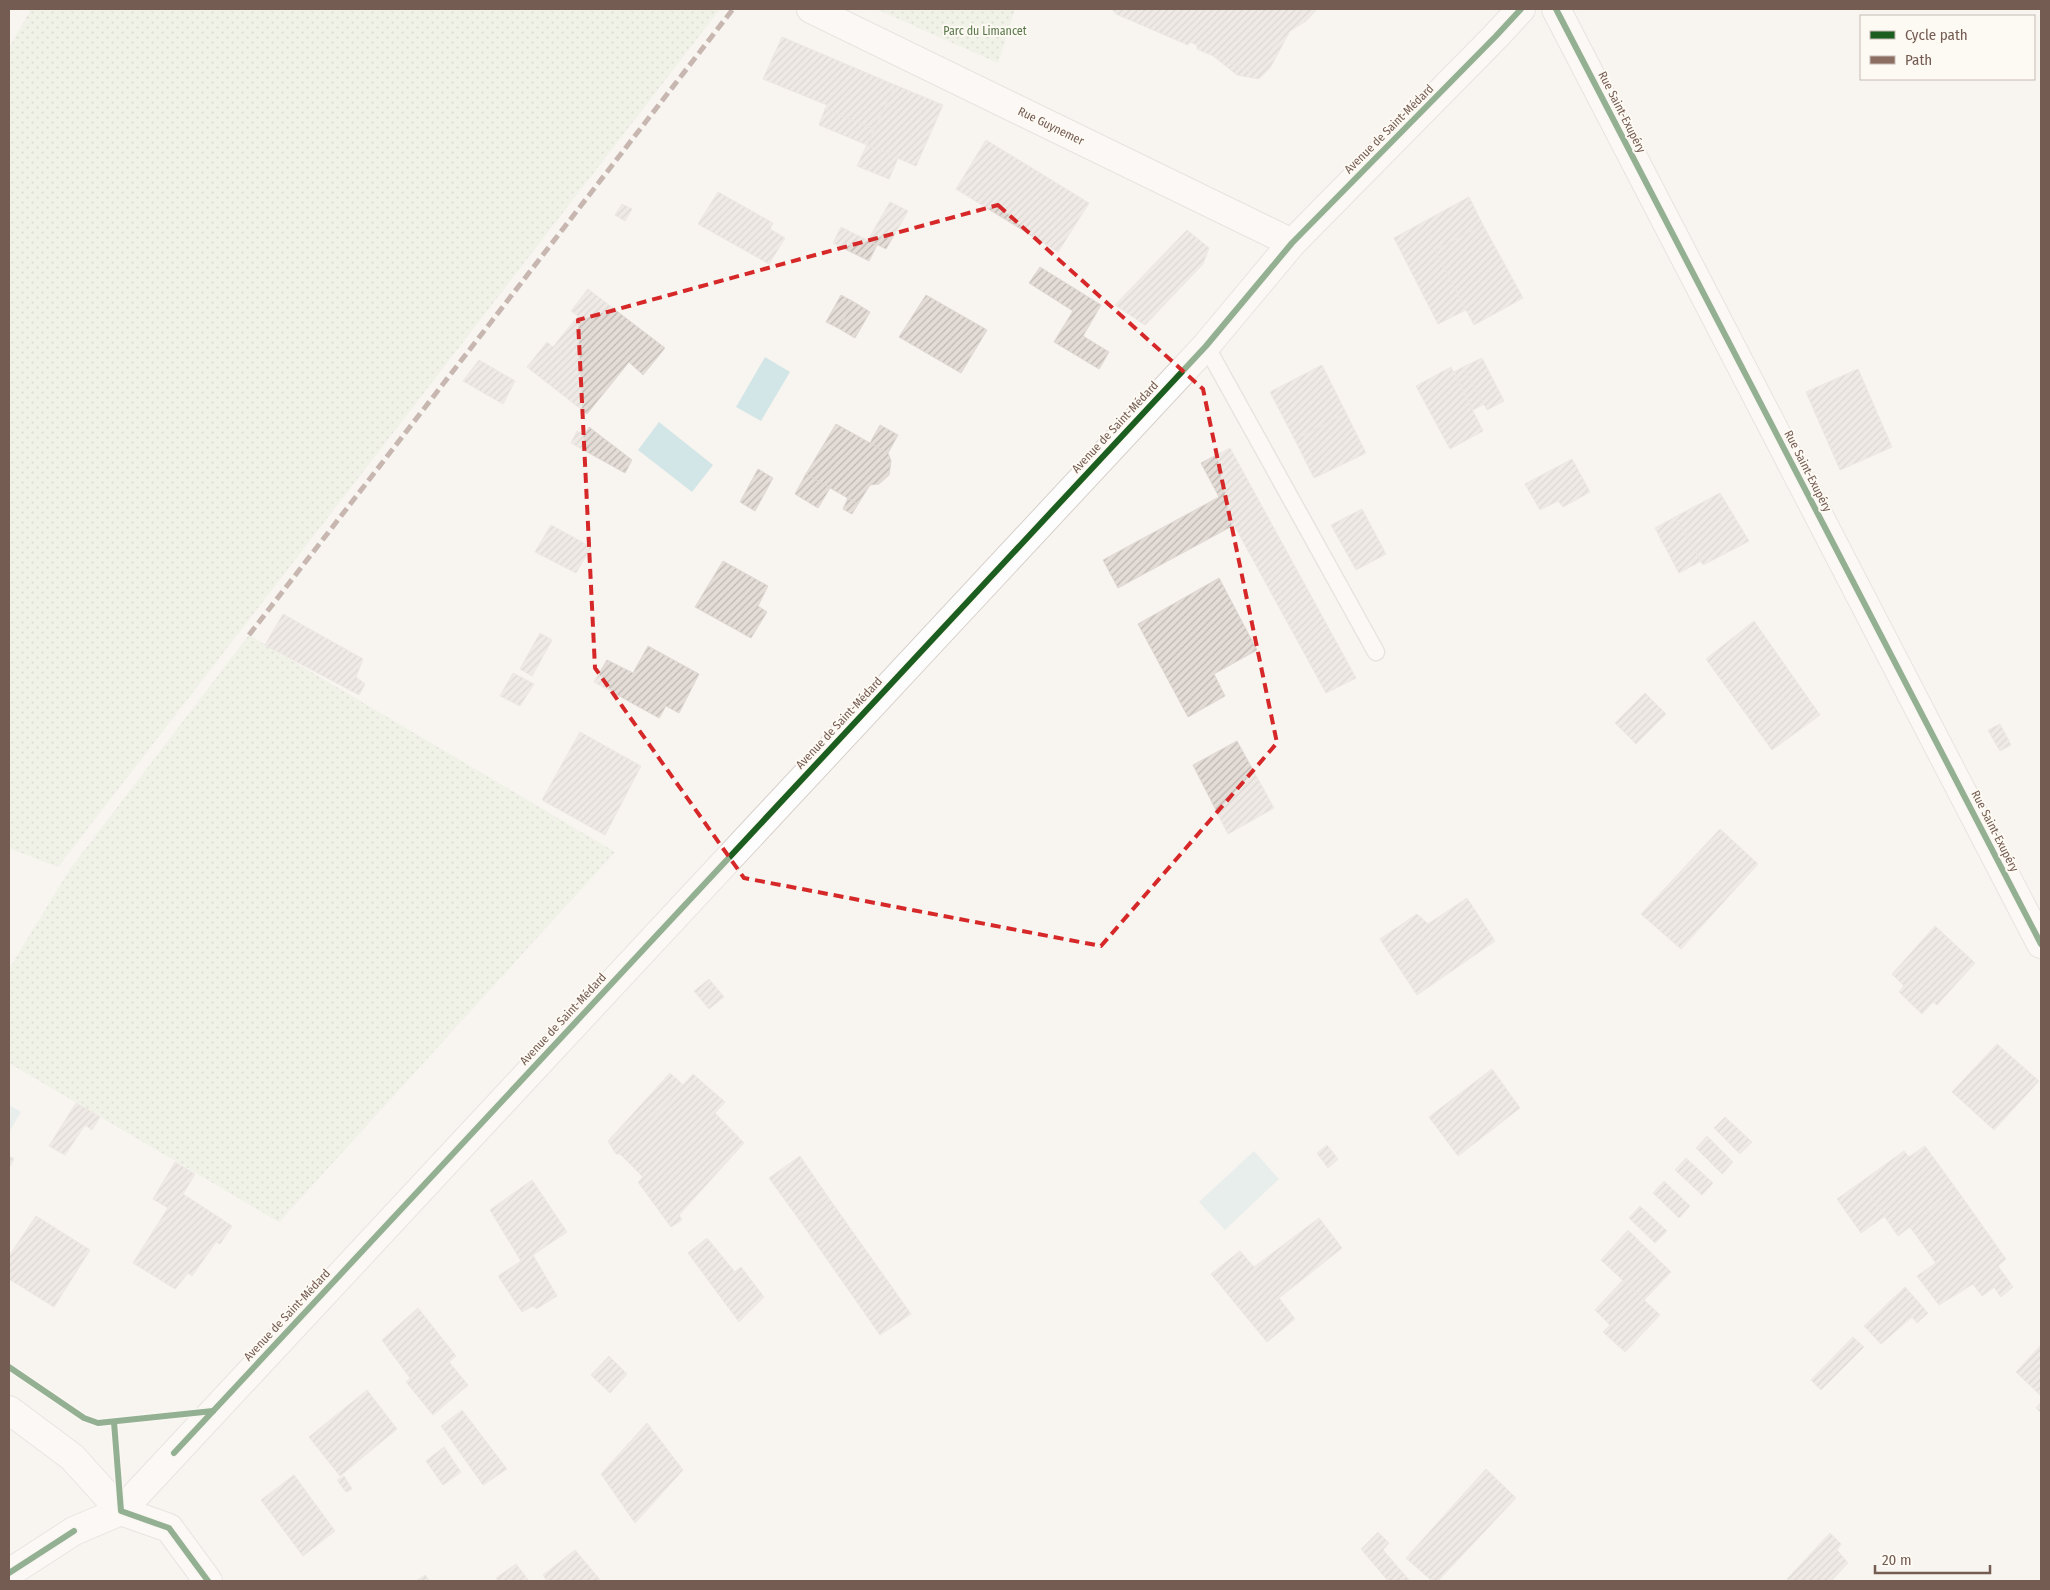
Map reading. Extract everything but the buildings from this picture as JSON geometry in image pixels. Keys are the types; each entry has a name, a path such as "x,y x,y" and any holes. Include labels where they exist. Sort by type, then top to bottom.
{"main road":[{"name":"Rue Guynemer","path":"811,9 1292,243"},
{"name":"Avenue de Saint-Médard","path":"120,1511 1206,346 1292,243 1521,9"},
{"name":"Rue Saint-Exupéry","path":"1556,9 2041,944"},
{"path":"9,1410 72,1457 120,1511 169,1528 208,1581"},
{"path":"9,1573 74,1531 120,1511"}],"lane":[{"path":"1206,346 1376,652"}],"highlighted area":[{"path":"998,205 1203,389 1277,743 1101,946 744,878 595,668 578,320"}],"green space":[{"path":"31,9 720,9 58,867 9,848 9,48"},
{"name":"Parc du Limancet","path":"876,9 1015,9 998,63"},
{"path":"249,635 615,852 279,1222 9,1063 9,969 70,869"}],"shaded area":[{"path":"765,357 790,372 761,421 736,407"},
{"path":"659,422 713,465 692,492 638,450"},
{"path":"9,1105 21,1112 9,1132"},
{"path":"1254,1151 1279,1179 1225,1230 1199,1202"}],"marked path":[{"path":"249,635 733,9"}],"cycle path":[{"path":"174,1453 1206,346 1292,243 1521,9"},
{"path":"1556,9 2041,944"},
{"path":"9,1367 84,1418 98,1423 213,1411"},
{"path":"114,1422 121,1511 169,1528 208,1581"},
{"path":"9,1573 74,1531"}]}
